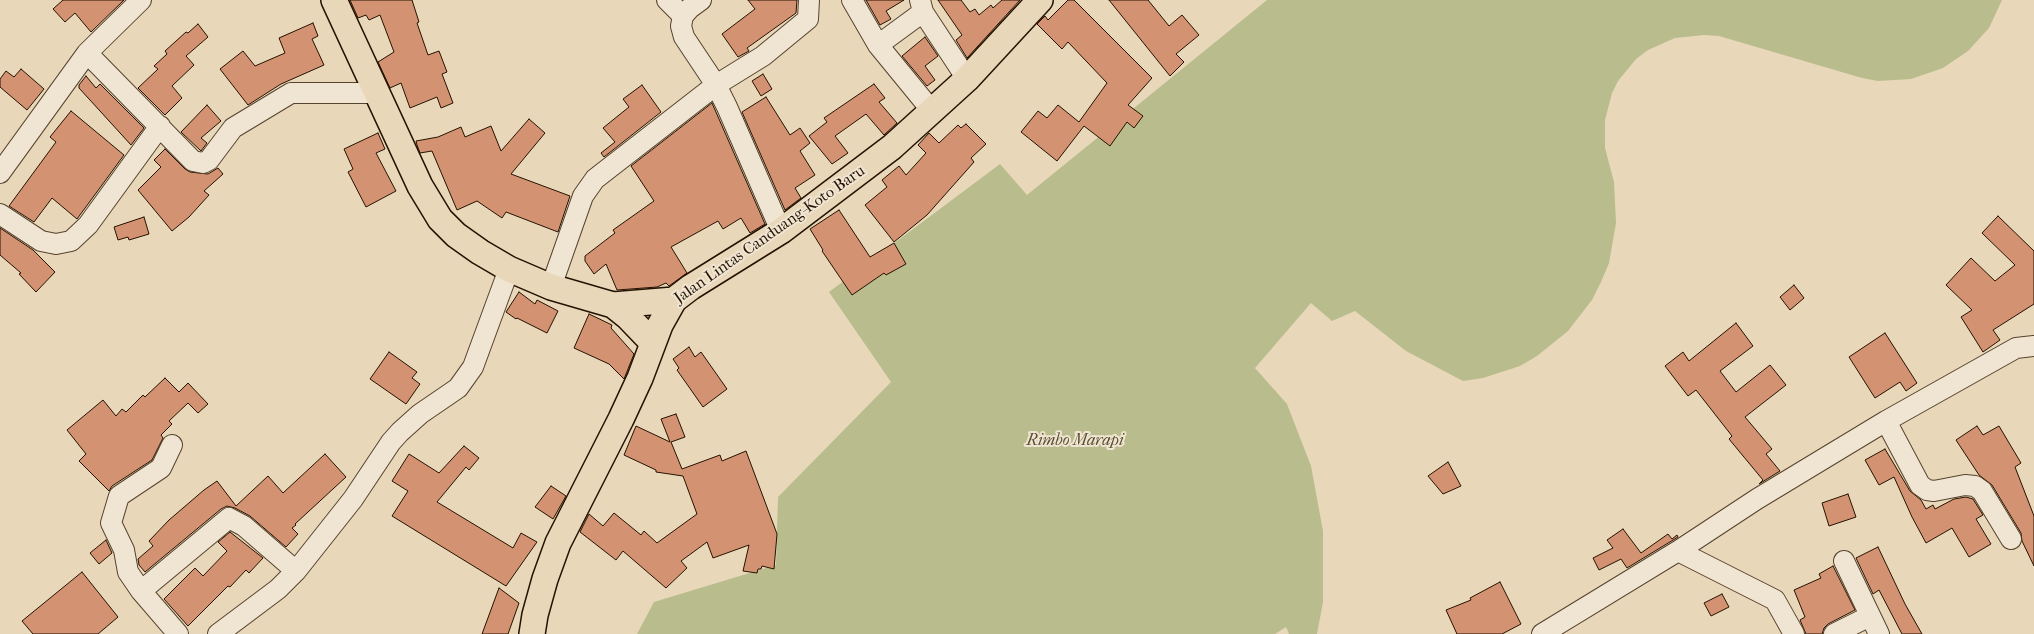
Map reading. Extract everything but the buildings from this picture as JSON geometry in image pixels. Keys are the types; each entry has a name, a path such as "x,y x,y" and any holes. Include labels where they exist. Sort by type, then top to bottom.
{"main road":[{"path":"334,0 420,186 440,219 456,235 509,269 551,287 613,305 628,316 652,343"},
{"name":"Jalan Lintas Canduang-Koto Baru","path":"532,634 545,579 558,543 621,419 640,378 652,343 674,300 781,230 892,147 967,79 1040,0"},
{"path":"613,305 674,300"}],"street":[{"path":"0,173 87,53 141,0"},
{"path":"667,0 683,16"},
{"path":"701,0 683,16 684,37 716,85 781,230"},
{"path":"551,287 583,196 595,179 716,85 762,56 808,19 810,0"},
{"path":"852,0 878,45 932,111"},
{"path":"878,45 921,6 967,79"},
{"path":"87,53 193,161 202,163 209,160 233,128 291,93 376,93"},
{"path":"0,214 41,241 56,244 71,241 88,225 160,126"},
{"path":"218,634 278,589 296,571 353,499 400,432 420,414 458,388 466,378 473,367 509,269"},
{"path":"1542,634 1678,550 1756,499 1886,421 2016,348 2034,346"},
{"path":"1886,421 1920,485 1926,490 1934,491 1965,485 1975,486 1982,491 2011,539"},
{"path":"172,445 161,468 119,496 111,523 124,550 128,572 178,634"},
{"path":"142,591 229,518 244,526 296,571"},
{"path":"1678,550 1774,600 1794,634"},
{"path":"1844,561 1879,634"},
{"path":"1834,634 1870,616"}],"green space":[{"name":"Rimbo Marapi","path":"1267,0 2002,0 1989,28 1968,51 1943,68 1911,79 1878,81 1862,78 1719,36 1704,35 1675,38 1648,50 1636,59 1618,81 1612,93 1605,120 1605,148 1614,182 1616,223 1609,263 1592,300 1568,331 1537,356 1520,366 1483,378 1463,381 1406,351 1355,311 1332,321 1311,303 1255,368 1287,404 1311,466 1323,531 1323,602 1317,634 1289,634 1286,627 1275,634 637,634 654,602 776,565 778,497 891,382 829,292 1000,164 1027,195"}]}
